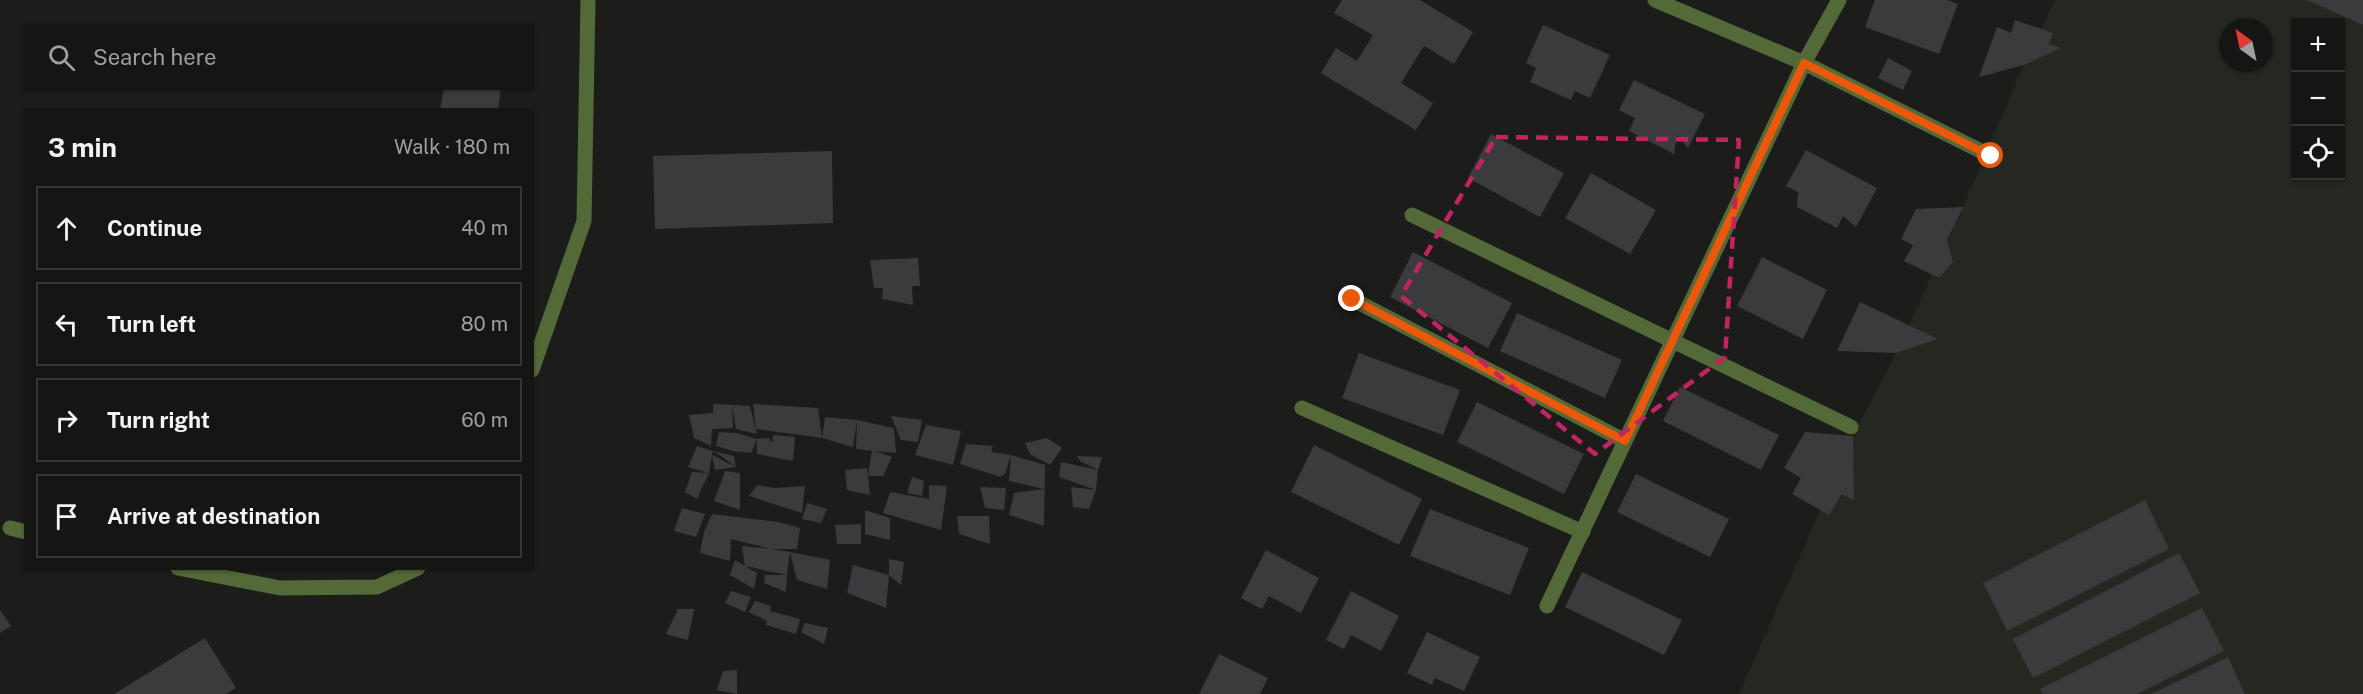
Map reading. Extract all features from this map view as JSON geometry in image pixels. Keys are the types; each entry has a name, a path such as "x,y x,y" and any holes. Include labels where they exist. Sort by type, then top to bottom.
{"street":[{"path":"534,364 584,220 588,0"},
{"path":"1655,0 1804,63 1991,156"},
{"path":"1547,606 1804,63 1839,0"},
{"path":"1412,215 1851,427"},
{"path":"1352,299 1625,441"},
{"path":"1302,408 1582,532"},
{"path":"10,528 24,532"},
{"path":"188,570 280,588 377,588 414,570"}],"highlighted area":[{"path":"1496,137 1739,140 1725,357 1595,454 1401,296"}],"shaded area":[{"path":"2055,0 2363,0 2363,694 1739,694 1853,436 1896,353 1963,207 2024,65"}],"building":[{"path":"1342,0 1420,0 1473,32 1454,64 1424,46 1401,83 1433,103 1416,130 1321,73 1336,48 1357,61 1373,35 1334,13"},
{"path":"1875,0 1948,0 1958,4 1939,54 1865,27"},
{"path":"2307,0 2363,0 2363,25"},
{"path":"2015,20 2053,33 2049,44 2061,48 2024,65 1979,77 1997,27 2011,33"},
{"path":"1543,25 1610,55 1590,98 1575,91 1571,100 1530,82 1536,68 1526,63"},
{"path":"1888,58 1912,71 1903,90 1878,78"},
{"path":"1634,80 1705,114 1688,148 1677,135 1674,154 1629,131 1635,118 1619,110"},
{"path":"444,90 501,90 498,108 440,108"},
{"path":"1491,134 1564,173 1540,217 1468,178"},
{"path":"1806,150 1877,188 1856,227 1843,216 1837,228 1797,207 1798,192 1786,186"},
{"path":"832,151 833,223 655,229 653,156"},
{"path":"1591,173 1656,210 1630,254 1565,218"},
{"path":"1963,207 1947,240 1953,262 1939,278 1904,261 1913,245 1901,239 1916,209"},
{"path":"1413,252 1512,303 1488,348 1390,297"},
{"path":"1762,257 1827,290 1803,339 1737,306"},
{"path":"918,258 920,286 912,286 913,305 882,299 883,288 874,288 870,260"},
{"path":"1860,302 1938,339 1896,353 1837,351"},
{"path":"1517,313 1622,360 1605,398 1500,351"},
{"path":"1359,353 1460,390 1443,435 1342,398"},
{"path":"1680,387 1779,435 1761,470 1663,421"},
{"path":"1477,402 1584,454 1564,494 1457,442"},
{"path":"713,404 732,405 733,428 712,429 711,446 694,438 689,415 713,413"},
{"path":"753,404 818,408 822,438 756,429"},
{"path":"732,405 750,406 757,434 736,429"},
{"path":"891,416 922,420 918,442 901,440"},
{"path":"825,417 857,420 853,447 822,438"},
{"path":"857,420 894,428 896,453 856,449"},
{"path":"926,425 961,431 953,465 915,455"},
{"path":"719,432 736,433 757,439 751,453 733,451 716,446"},
{"path":"1805,432 1853,436 1854,501 1842,494 1829,515 1792,494 1801,478 1784,468"},
{"path":"773,435 795,437 793,461 757,454 757,439 769,438 772,443"},
{"path":"1047,438 1062,448 1050,465 1030,454 1025,443"},
{"path":"966,444 993,446 991,452 1011,455 1005,474 1000,477 960,464"},
{"path":"1314,445 1422,499 1399,545 1291,492"},
{"path":"697,446 713,451 709,473 688,467"},
{"path":"872,450 892,457 883,476 868,476"},
{"path":"713,451 734,456 736,467 724,458"},
{"path":"712,455 736,467 715,470"},
{"path":"1011,455 1045,465 1044,526 1009,515 1014,493 1044,489 1009,481"},
{"path":"1077,456 1102,457 1098,470 1080,461"},
{"path":"1061,462 1098,470 1096,490 1059,477"},
{"path":"867,468 870,495 847,490 845,470"},
{"path":"725,471 740,473 740,510 714,501"},
{"path":"692,472 709,473 697,499 685,492"},
{"path":"1636,474 1729,519 1710,557 1617,512"},
{"path":"912,477 924,481 922,496 907,493"},
{"path":"757,485 774,488 805,486 802,513 749,496"},
{"path":"929,485 947,486 941,530 883,513 890,492 929,499"},
{"path":"980,487 1006,488 1004,510 985,508"},
{"path":"1071,487 1096,490 1089,509 1073,507"},
{"path":"2145,500 2169,549 2007,631 1983,583"},
{"path":"807,503 827,509 821,523 802,519"},
{"path":"682,508 705,514 696,537 674,531"},
{"path":"1430,509 1529,548 1510,595 1410,556"},
{"path":"865,510 890,518 890,540 865,534"},
{"path":"712,514 779,522 800,528 797,549 771,549 731,539 730,561 700,553 704,532"},
{"path":"957,516 989,516 990,544 959,534"},
{"path":"861,524 861,544 837,544 835,525"},
{"path":"742,546 790,552 787,575 745,566"},
{"path":"1266,550 1319,578 1301,613 1269,596 1262,609 1241,598"},
{"path":"790,552 830,560 827,589 797,580"},
{"path":"2179,553 2200,593 2033,678 2013,639"},
{"path":"889,559 904,562 901,585 889,575"},
{"path":"735,560 757,573 754,589 730,575"},
{"path":"853,565 889,575 886,608 847,593"},
{"path":"1582,572 1682,620 1664,655 1565,607"},
{"path":"765,575 787,575 786,592 764,583"},
{"path":"731,591 751,597 745,612 725,603"},
{"path":"1351,591 1399,616 1381,651 1351,635 1344,649 1326,640"},
{"path":"755,601 771,606 770,611 800,619 796,634 766,625 767,621 749,612"},
{"path":"2202,608 2224,651 2137,694 2043,694 2040,689"},
{"path":"678,609 694,609 688,640 666,634"},
{"path":"0,610 11,626 0,633"},
{"path":"805,623 828,628 824,644 801,632"},
{"path":"1427,632 1480,657 1464,691 1435,678 1432,685 1407,673"},
{"path":"205,638 236,688 226,694 114,694"},
{"path":"1219,654 1268,678 1260,694 1199,694"},
{"path":"2228,657 2245,694 2151,694"},
{"path":"737,670 737,694 717,690 723,671"}],"route":[{"path":"1352,299 1625,441 1804,63 1991,156"}]}
